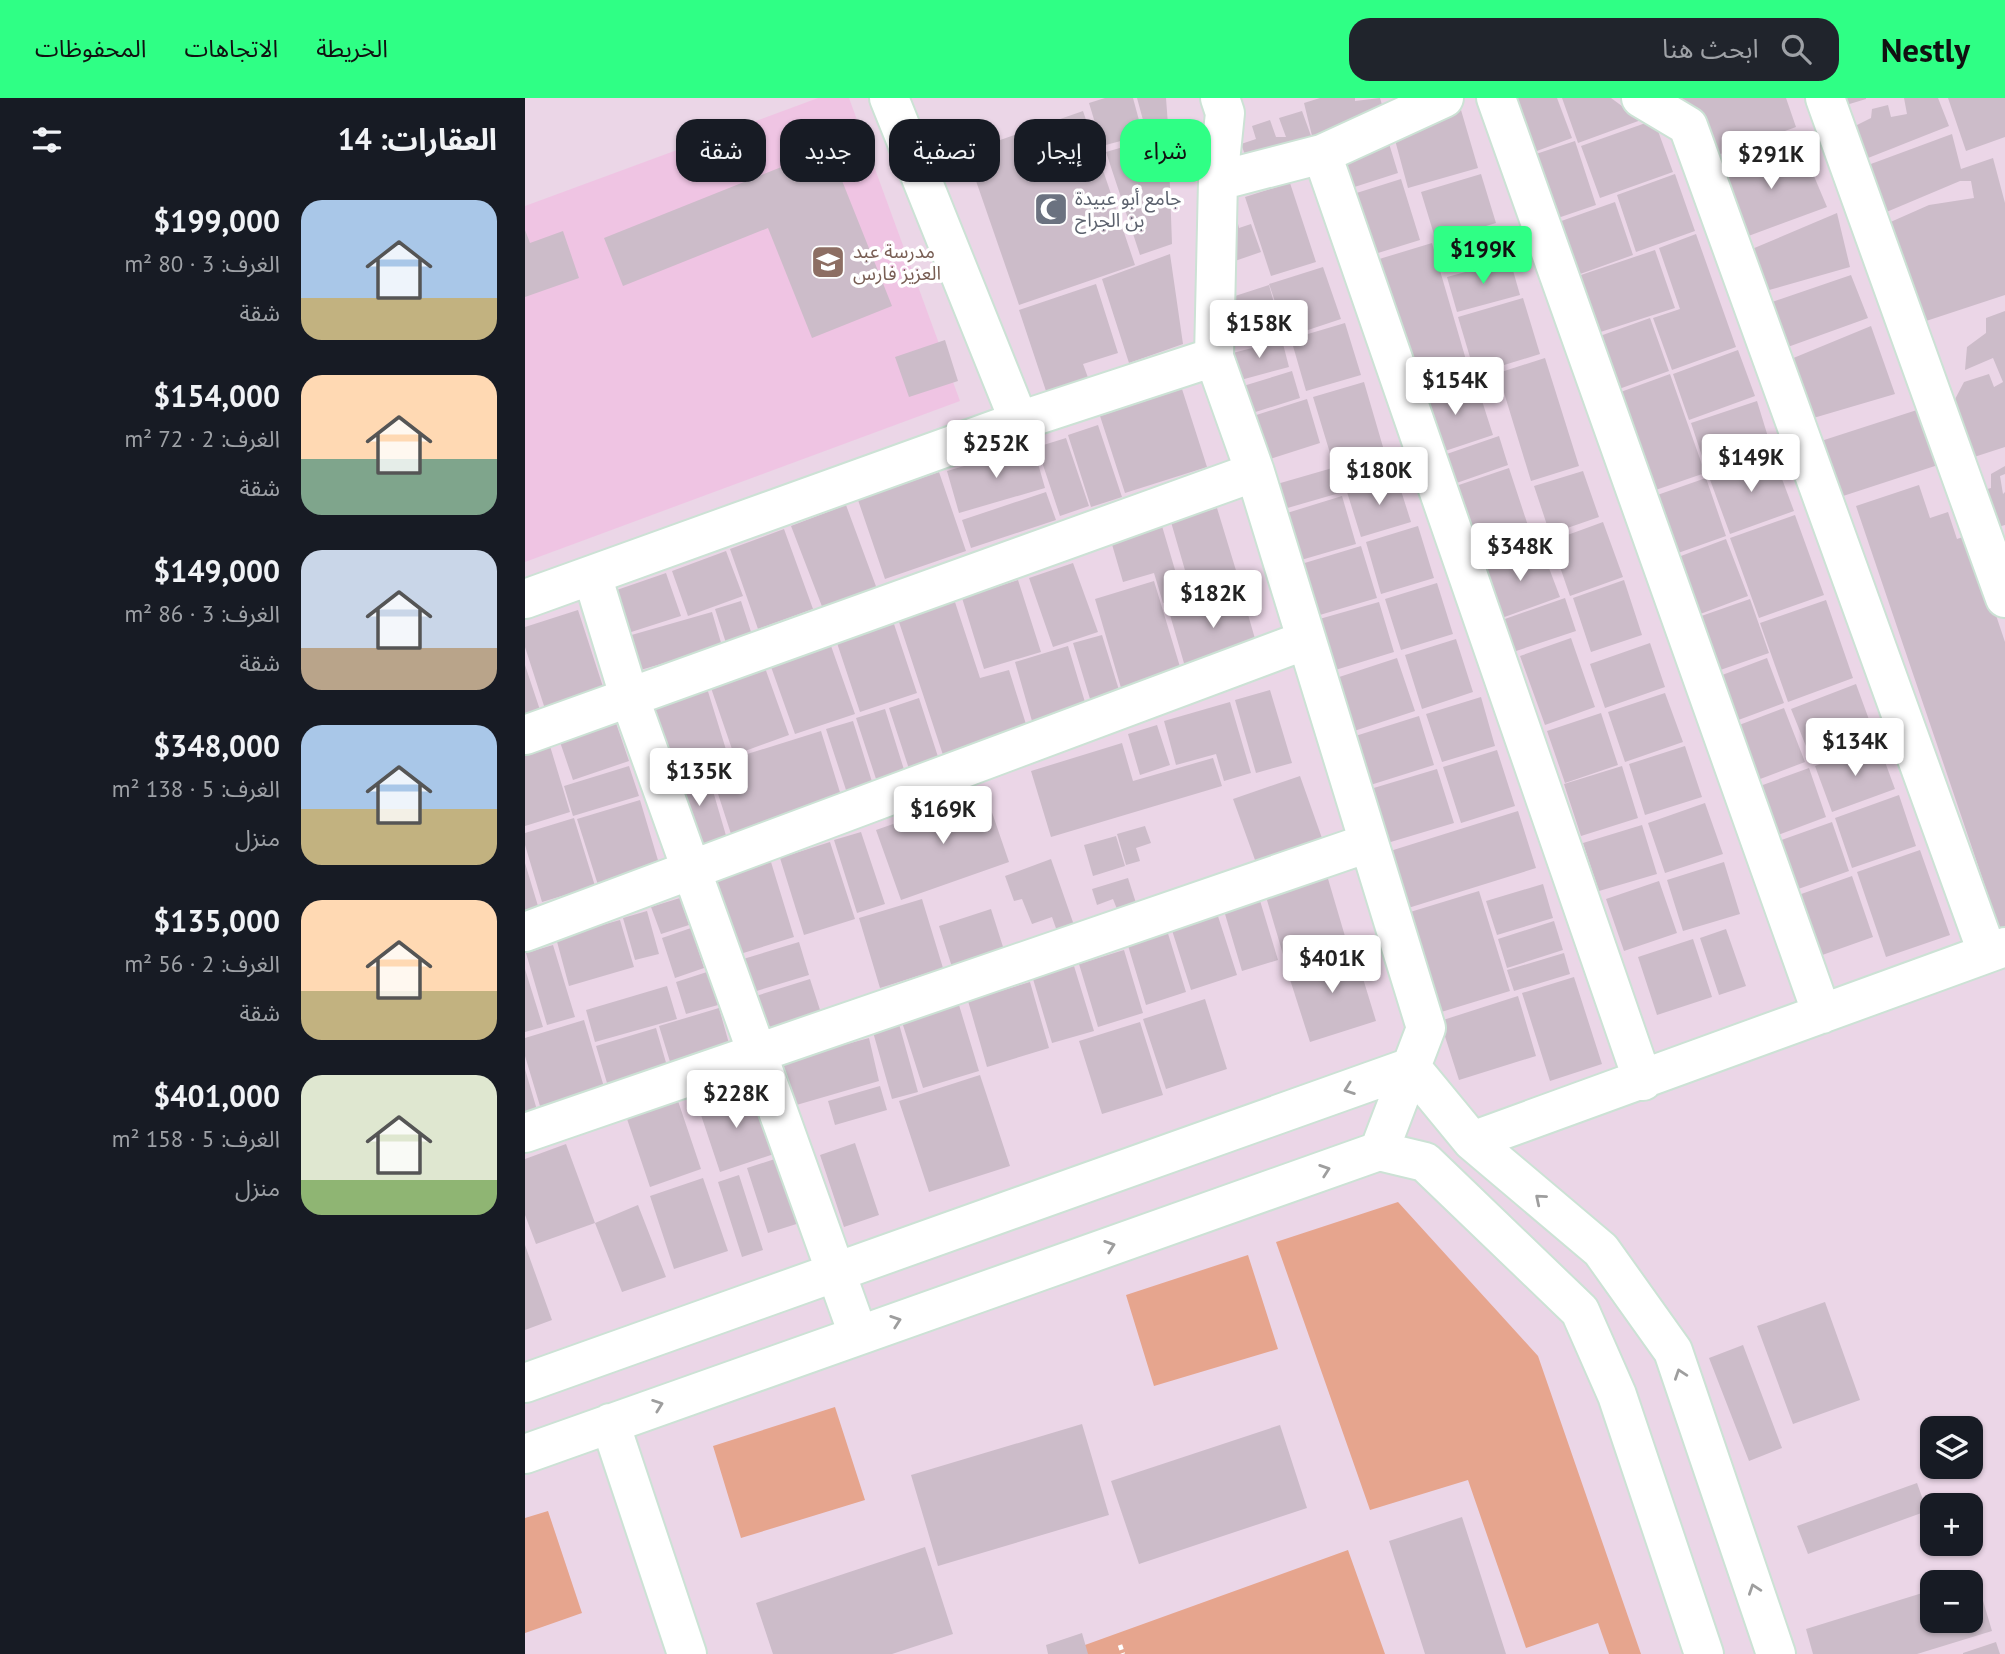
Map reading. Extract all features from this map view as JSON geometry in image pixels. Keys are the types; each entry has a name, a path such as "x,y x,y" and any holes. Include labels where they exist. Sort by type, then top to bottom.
{"street":[{"path":"889,98 1019,421"},
{"path":"1220,98 1226,113 1219,181 1215,357 1255,471 1426,1028 1379,1151"},
{"path":"1219,181 1322,154 1444,98"},
{"path":"1496,98 1822,1014"},
{"path":"1472,1141 1643,1081 1996,949 1688,126 1641,98"},
{"path":"1825,98 2005,597"},
{"path":"1322,154 1643,1081"},
{"path":"525,599 1019,421 1215,357"},
{"path":"525,736 1255,471"},
{"path":"592,575 631,699 858,1334"},
{"path":"525,932 1306,640"},
{"path":"525,1133 1368,843"},
{"path":"1411,1067 1472,1141 1601,1250 1672,1351 1776,1654"},
{"path":"525,1383 1411,1067"},
{"path":"525,1454 1379,1151 1425,1162 1580,1311 1617,1395 1704,1654"},
{"path":"610,1423 687,1654"}],"path":[{"path":"1120,1645 1123,1654"}],"shaded area":[{"path":"818,98 849,98 857,119 780,119 780,182 875,182 875,169 960,401 525,562 525,206 676,150 676,182 766,182 766,119 761,119"},
{"path":"1398,1202 1538,1356 1641,1654 1609,1654 1598,1623 1526,1648 1468,1480 1370,1510 1276,1242"},
{"path":"1248,1255 1278,1349 1154,1386 1126,1295"},
{"path":"835,1407 865,1500 741,1538 713,1446"},
{"path":"548,1511 582,1613 525,1633 525,1518"},
{"path":"1348,1550 1385,1654 1060,1654"}],"building":[{"path":"1105,98 1133,98 1139,119 1120,119 1120,141 1106,145 1106,119 1094,119 1089,103"},
{"path":"1137,98 1166,98 1168,119 1143,119"},
{"path":"1320,98 1355,98 1355,101 1380,98 1390,132 1250,168 1241,144 1256,139 1252,126 1270,120 1276,137 1286,137 1279,118 1302,111 1314,144 1304,103"},
{"path":"1505,98 1557,98 1572,138 1526,155"},
{"path":"1562,98 1611,98 1641,120 1578,143"},
{"path":"1658,98 1786,98 1796,127 1712,157"},
{"path":"1841,98 1866,98 1866,99 1843,106"},
{"path":"1904,98 1938,98 1949,126 1863,160 1852,117 1855,126 1871,118 1872,109 1888,105 1891,117 1907,114"},
{"path":"1948,98 2005,98 2005,137 1966,151"},
{"path":"1461,110 1478,168 1408,188 1392,129"},
{"name":"جامع أبو عبيدة بن الجراح","path":"1083,111 1086,119 1060,119"},
{"path":"1654,120 1673,172 1600,198 1581,146"},
{"path":"1952,134 1961,169 1993,158 2005,203 2005,295 1920,323 1886,224 1929,205 1974,198 1971,181 1960,181 1877,216 1860,168"},
{"name":"جامع أبو عبيدة بن الجراح","path":"1014,135 1014,182 1106,182 1106,179 1135,265 1019,305 976,182 1000,182 1000,140"},
{"path":"1387,137 1398,173 1342,191 1330,154"},
{"path":"1575,141 1596,205 1549,221 1527,157"},
{"path":"1800,143 1827,207 1743,238 1715,177"},
{"path":"1120,148 1120,182 1170,182 1172,244 1140,255 1106,152"},
{"name":"مدرسة عبد العزيز فارس","path":"780,168 780,182 843,182 892,306 812,338 768,228 623,286 604,238 744,182 766,182 766,173"},
{"path":"1481,174 1496,223 1436,241 1421,192"},
{"path":"1675,174 1695,231 1636,252 1617,195"},
{"path":"1401,179 1420,240 1365,257 1347,196"},
{"path":"1290,183 1316,262 1271,276 1245,197"},
{"path":"1615,202 1633,255 1569,278 1550,225"},
{"path":"1234,206 1239,228 1251,224 1261,252 1232,262"},
{"path":"1837,213 1850,267 1762,292 1752,249"},
{"path":"1497,227 1505,256 1448,272 1439,243"},
{"path":"525,230 530,243 563,231 579,278 525,297"},
{"path":"1696,234 1736,347 1672,370 1653,318 1680,309 1659,248"},
{"path":"1432,243 1471,377 1416,393 1376,260"},
{"path":"1655,250 1675,308 1588,336 1569,279"},
{"path":"1170,254 1183,344 1129,363 1102,279"},
{"path":"1510,260 1520,295 1457,312 1447,277"},
{"path":"1323,267 1341,319 1287,337 1269,284"},
{"path":"1851,275 1868,318 1785,348 1772,302"},
{"path":"1096,284 1118,353 1083,364 1090,383 1048,397 1019,310"},
{"path":"1269,285 1279,321 1242,332 1232,297"},
{"path":"1523,298 1540,354 1475,374 1458,317"},
{"path":"2005,311 2005,447 1971,458 1953,403 1964,382 1989,374 1994,387 2003,382 1993,358 1965,370 1967,347 1986,333 1986,318"},
{"path":"1650,318 1669,371 1605,394 1586,341"},
{"path":"1345,323 1361,375 1306,391 1291,339"},
{"path":"1871,326 1895,394 1810,419 1791,359"},
{"path":"945,340 958,381 909,397 895,357"},
{"path":"1282,340 1289,367 1237,381 1229,354"},
{"path":"1738,350 1755,396 1689,420 1673,374"},
{"path":"1545,358 1579,466 1531,481 1498,373"},
{"path":"1292,371 1300,398 1249,414 1240,387"},
{"path":"1670,374 1705,473 1641,495 1607,397"},
{"path":"1475,379 1493,435 1436,454 1417,399"},
{"path":"1364,382 1383,447 1333,463 1313,397"},
{"path":"1182,389 1207,467 1125,493 1100,416"},
{"path":"1307,399 1320,443 1264,461 1250,417"},
{"path":"1757,401 1772,450 1707,471 1691,423"},
{"path":"1920,409 1938,465 1840,497 1821,441"},
{"path":"1098,425 1122,497 1091,507 1068,435"},
{"path":"1499,436 1508,465 1448,486 1438,457"},
{"path":"1066,438 1089,506 1060,516 1037,447"},
{"path":"1033,446 1045,488 959,513 947,471"},
{"path":"1773,455 1794,511 1730,534 1709,477"},
{"path":"1360,460 1367,485 1284,509 1277,484"},
{"path":"2005,466 2005,474 2000,476 2003,494 2005,492 2005,525 1987,530 1977,492 1991,488 1991,474"},
{"path":"1509,468 1535,547 1477,567 1450,488"},
{"path":"1583,471 1599,517 1550,534 1534,486"},
{"path":"939,472 966,551 885,579 858,500"},
{"path":"1397,478 1411,522 1361,537 1347,492"},
{"path":"1706,478 1726,536 1664,558 1643,500"},
{"path":"1919,485 1930,518 1948,512 1957,539 1969,535 2005,642 2005,935 2002,936 1856,506"},
{"path":"1046,492 1056,520 971,548 962,520"},
{"path":"1342,496 1356,544 1301,560 1287,513"},
{"path":"846,505 877,589 823,609 791,526"},
{"path":"1217,508 1238,577 1191,591 1171,522"},
{"path":"1795,515 1824,595 1759,618 1730,538"},
{"path":"1603,522 1623,577 1570,596 1551,541"},
{"path":"1162,526 1183,597 1163,603 1154,573 1123,582 1111,541"},
{"path":"1418,526 1434,578 1381,594 1366,542"},
{"path":"784,529 813,609 758,629 730,549"},
{"path":"1726,539 1748,596 1687,619 1665,562"},
{"path":"1361,546 1377,598 1313,617 1298,565"},
{"path":"1541,547 1560,597 1499,619 1481,569"},
{"path":"726,551 743,596 688,616 672,571"},
{"path":"1073,563 1098,632 1053,647 1029,578"},
{"path":"666,573 681,616 625,634 611,592"},
{"path":"1018,580 1041,652 984,669 962,598"},
{"path":"1624,580 1642,635 1591,652 1573,598"},
{"path":"1154,581 1184,680 1124,698 1095,599"},
{"path":"1437,583 1453,634 1401,650 1385,599"},
{"path":"1240,587 1258,649 1188,677 1168,608"},
{"path":"1565,598 1576,631 1513,652 1502,620"},
{"path":"954,599 980,678 1009,670 1030,737 946,764 898,619"},
{"path":"1750,599 1769,653 1706,675 1687,621"},
{"path":"1826,600 1853,678 1788,702 1760,623"},
{"path":"741,601 752,635 726,643 715,609"},
{"path":"1379,602 1394,652 1332,671 1316,620"},
{"path":"578,610 604,690 545,709 525,647 525,627"},
{"path":"712,612 722,646 637,671 628,636"},
{"path":"893,621 917,693 860,712 836,640"},
{"path":"1102,635 1123,703 1094,712 1073,643"},
{"path":"1571,638 1595,707 1545,725 1520,656"},
{"path":"1456,639 1473,692 1422,709 1405,655"},
{"path":"830,643 855,714 795,734 770,664"},
{"path":"1650,643 1665,687 1605,708 1590,664"},
{"path":"1068,646 1088,712 1034,728 1015,662"},
{"path":"1397,658 1415,711 1348,733 1330,680"},
{"path":"1767,658 1784,703 1725,725 1709,680"},
{"path":"525,665 540,710 525,715"},
{"path":"764,665 789,735 734,755 710,685"},
{"path":"1856,684 1875,736 1812,761 1791,709"},
{"path":"706,685 728,756 672,773 651,703"},
{"path":"1270,690 1292,763 1256,773 1235,700"},
{"path":"1665,693 1683,742 1625,762 1608,712"},
{"path":"1481,697 1495,746 1442,762 1426,714"},
{"path":"919,698 941,766 911,775 889,708"},
{"path":"1230,702 1251,773 1224,781 1216,754 1176,765 1164,721"},
{"path":"1784,708 1805,762 1747,784 1726,730"},
{"path":"885,709 906,776 878,785 856,718"},
{"path":"1601,713 1618,765 1565,783 1547,731"},
{"path":"1419,716 1434,765 1364,787 1349,738"},
{"path":"853,721 874,788 848,796 826,729"},
{"path":"616,723 629,761 573,780 560,742"},
{"path":"1157,725 1170,765 1140,775 1128,734"},
{"path":"821,731 843,802 732,837 709,766"},
{"path":"1122,743 1133,781 1213,758 1222,786 1051,837 1031,771"},
{"path":"1878,743 1895,789 1832,812 1815,766"},
{"path":"550,746 570,812 525,826 525,753"},
{"path":"1685,746 1702,797 1645,815 1629,764"},
{"path":"1497,750 1515,806 1461,823 1443,767"},
{"path":"629,766 639,796 573,816 564,786"},
{"path":"1622,766 1638,818 1581,836 1564,784"},
{"path":"706,767 727,839 691,849 670,778"},
{"path":"1809,768 1826,817 1767,839 1749,790"},
{"path":"1437,769 1454,823 1384,844 1367,790"},
{"path":"1300,776 1323,841 1259,871 1233,799"},
{"path":"985,792 1009,862 901,900 876,830"},
{"path":"1899,795 1916,846 1852,868 1835,818"},
{"path":"640,800 660,867 598,885 577,819"},
{"path":"1705,803 1723,854 1665,873 1648,823"},
{"path":"1518,811 1536,868 1405,909 1387,852"},
{"path":"574,818 595,886 542,902 525,845 525,833"},
{"path":"1832,822 1849,871 1787,893 1770,844"},
{"path":"1642,825 1657,874 1599,891 1583,843"},
{"path":"1145,826 1151,843 1136,848 1140,861 1126,865 1117,834"},
{"path":"861,832 885,904 857,913 834,840"},
{"path":"1116,836 1125,866 1093,876 1084,845"},
{"path":"830,842 855,919 804,935 780,858"},
{"path":"1920,850 1950,935 1886,957 1857,872"},
{"path":"1051,859 1075,928 1058,934 1052,917 1032,924 1022,899 1014,901 1005,876"},
{"path":"771,862 794,937 737,955 713,880"},
{"path":"1724,862 1740,914 1683,931 1667,880"},
{"path":"525,863 538,906 525,910"},
{"path":"1326,872 1347,943 1285,961 1264,890"},
{"path":"1852,876 1873,937 1811,959 1790,898"},
{"path":"1128,878 1136,903 1117,909 1113,899 1097,905 1092,889"},
{"path":"1659,881 1677,933 1624,951 1606,899"},
{"path":"1543,884 1553,918 1497,935 1486,901"},
{"path":"1479,891 1510,991 1438,1013 1407,913"},
{"path":"1258,894 1278,960 1242,971 1222,904"},
{"path":"680,898 689,925 661,934 651,907"},
{"path":"922,899 943,968 880,988 859,918"},
{"path":"991,909 1004,950 952,967 939,926"},
{"path":"1216,910 1237,975 1191,990 1170,924"},
{"path":"647,911 659,954 635,960 623,918"},
{"path":"620,920 634,967 569,986 556,938"},
{"path":"1554,921 1563,950 1507,968 1498,939"},
{"path":"1166,927 1186,992 1146,1005 1126,939"},
{"path":"691,928 704,968 675,978 662,938"},
{"path":"1726,929 1746,986 1719,995 1700,938"},
{"path":"1693,939 1712,997 1657,1015 1638,957"},
{"path":"799,942 809,975 750,993 740,960"},
{"path":"553,945 575,1017 547,1025 526,953"},
{"path":"1354,949 1376,1021 1310,1042 1287,970"},
{"path":"1124,950 1143,1013 1098,1027 1079,964"},
{"path":"1564,953 1570,974 1514,991 1507,970"},
{"path":"1074,966 1094,1031 1052,1043 1033,979"},
{"path":"525,969 543,1027 525,1032"},
{"path":"707,972 718,1005 686,1014 676,982"},
{"path":"1574,977 1602,1064 1550,1081 1522,993"},
{"path":"810,979 821,1013 767,1031 756,996"},
{"path":"1030,982 1049,1048 987,1067 968,1001"},
{"path":"667,986 677,1019 595,1042 586,1010"},
{"path":"1518,996 1536,1056 1459,1080 1440,1021"},
{"path":"1205,999 1227,1069 1166,1089 1143,1019"},
{"path":"959,1005 979,1071 923,1088 902,1022"},
{"path":"719,1008 730,1047 671,1065 659,1026"},
{"path":"584,1020 604,1087 540,1106 525,1056 525,1038"},
{"path":"1140,1022 1163,1095 1102,1114 1079,1041"},
{"path":"899,1024 918,1092 892,1099 873,1032"},
{"path":"656,1028 667,1066 607,1083 596,1046"},
{"path":"869,1038 879,1081 793,1106 781,1062"},
{"path":"525,1069 537,1110 525,1113"},
{"path":"980,1075 1010,1166 929,1192 899,1101"},
{"path":"880,1086 887,1110 835,1125 828,1101"},
{"path":"752,1088 774,1154 720,1172 698,1106"},
{"path":"678,1101 701,1169 650,1187 627,1119"},
{"path":"855,1143 879,1215 844,1227 820,1155"},
{"path":"566,1144 595,1223 536,1244 525,1215 525,1159"},
{"path":"784,1156 806,1221 768,1233 747,1168"},
{"path":"739,1175 763,1250 742,1257 718,1182"},
{"path":"703,1178 728,1251 674,1269 650,1196"},
{"path":"638,1205 666,1277 622,1292 595,1223"},
{"path":"525,1245 552,1320 525,1330"},
{"path":"1825,1302 1860,1400 1793,1424 1757,1326"},
{"path":"1743,1345 1782,1448 1749,1461 1709,1358"},
{"path":"1082,1424 1109,1515 938,1566 911,1475"},
{"path":"1280,1425 1307,1508 1139,1564 1111,1481"},
{"path":"1917,1483 1921,1493 1920,1514 1808,1554 1797,1526"},
{"path":"1462,1517 1506,1654 1425,1654 1389,1541"},
{"path":"925,1547 953,1634 892,1654 773,1654 756,1603"},
{"path":"1920,1594 1920,1633 1983,1633 1983,1601 1992,1631 1917,1654 1813,1654 1806,1629"},
{"path":"1082,1633 1088,1654 1048,1654 1046,1645"},
{"path":"1996,1642 2000,1654 1963,1654 1963,1653"}],"place":[{"name":"جامع أبو عبيدة بن الجراح","path":"1051,209"},
{"name":"مدرسة عبد العزيز فارس","path":"828,262"}]}
